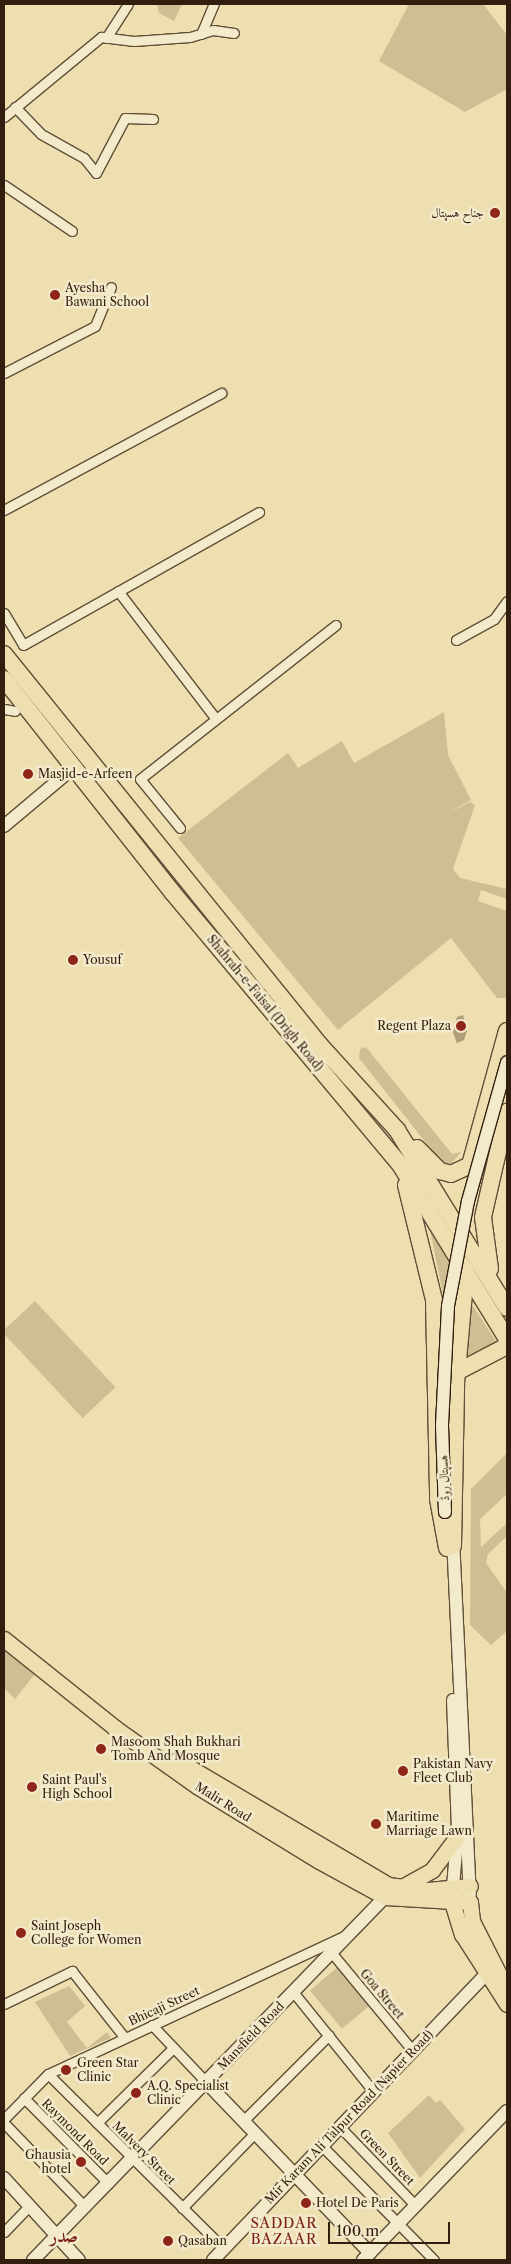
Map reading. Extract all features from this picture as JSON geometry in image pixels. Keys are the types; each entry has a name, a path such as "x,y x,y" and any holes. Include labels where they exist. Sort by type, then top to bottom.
{"highway":[{"name":"Shahrah-e-Faisal (Drigh Road)","path":"4,654 320,1045 396,1130 507,1308"},
{"name":"Shahrah-e-Faisal (Drigh Road)","path":"4,679 73,768 400,1166 507,1339"},
{"path":"396,1130 440,1171 450,1174 470,1165 507,1030"},
{"path":"494,1287 483,1218 507,1112"},
{"path":"400,1166 434,1308 438,1490 450,1547"},
{"path":"450,1547 457,1372 462,1297 466,1270"},
{"path":"434,1308 462,1297"},
{"path":"457,1372 507,1346"}],"main road":[{"path":"5,820 73,768"},
{"name":"ہسپتال روڈ","path":"470,1902 442,1425 448,1306 468,1201 507,1062"},
{"name":"ہسپتال روڈ","path":"448,1512 448,1445 453,1313 468,1227 507,1082"},
{"name":"ہسپتال روڈ","path":"450,1547 457,1836 452,1895"},
{"name":"Malir Road","path":"4,1631 132,1729 218,1787 356,1869 398,1888 452,1895 470,1902"},
{"name":"Malir Road","path":"4,1639 115,1728 197,1786 385,1897 452,1895 470,1886"},
{"path":"398,1888 432,1870 457,1836"},
{"path":"452,1895 454,1917 486,1974 507,2004"},
{"name":"Mansfield Road","path":"33,2260 294,1993 385,1897"},
{"path":"470,1902 472,1921 507,1990"},
{"name":"Mir Karam Ali Talpur Road (Napier Road)","path":"213,2260 486,1974"},
{"path":"206,2082 244,2120 370,2258 399,2222 507,2111"},
{"path":"4,2178 79,2260"}],"street":[{"path":"106,38 128,4"},
{"path":"201,34 214,4"},
{"path":"4,117 89,45 106,38 147,41 201,34 234,33"},
{"path":"15,107 41,134 84,158 96,173 124,118 153,119"},
{"path":"4,185 72,231"},
{"path":"4,373 95,326 111,287"},
{"path":"4,510 221,393"},
{"path":"4,613 23,645 259,512"},
{"path":"118,591 215,718"},
{"path":"456,640 494,619 507,601"},
{"path":"180,828 140,779 215,718 336,625"},
{"path":"4,710 15,711"},
{"name":"Bhicaji Street","path":"4,2121 48,2074 349,1933"},
{"name":"Goa Street","path":"331,1952 413,2051"},
{"path":"4,2004 72,1971 125,2038"},
{"path":"294,1993 374,2092"},
{"path":"152,2025 206,2082"},
{"path":"244,2120 329,2035"},
{"path":"97,2123 173,2048"},
{"name":"Malvery Street","path":"48,2074 223,2248"},
{"name":"Raymond Road","path":"24,2098 108,2183"},
{"path":"4,2121 85,2207"},
{"name":"Green Street","path":"340,2127 415,2205"},
{"path":"182,2208 255,2133"},
{"path":"322,2146 399,2222 434,2260"},
{"path":"4,2232 29,2206"}],"shaded area":[{"path":"157,4 182,4 174,21 159,13"},
{"path":"409,4 483,4 507,35 507,89 465,112 379,61"},
{"path":"444,712 448,755 471,800 445,815 470,802 475,805 453,869 460,878 507,889 507,899 481,890 478,901 507,911 507,998 497,998 451,938 338,1030 178,838 288,753 298,768 342,741 354,763"},
{"name":"Regent Plaza","path":"463,1015 467,1031 464,1040 457,1043 453,1032 457,1017"},
{"path":"366,1047 452,1154 461,1152 451,1164 441,1162 359,1058 360,1049"},
{"path":"430,1230 451,1264 444,1299"},
{"path":"466,1295 497,1343 463,1364"},
{"path":"35,1301 115,1387 83,1418 4,1334 4,1330"},
{"path":"507,1453 507,1494 480,1519 481,1547 507,1523 507,1536 488,1554 486,1563 507,1593 507,1631 491,1645 470,1625 471,1489"},
{"path":"4,1649 35,1674 15,1699 4,1688"},
{"path":"339,1966 371,2004 342,2029 310,1990"},
{"path":"69,1986 85,2006 67,2022 87,2048 107,2032 111,2038 70,2056 35,2002"},
{"path":"429,2095 436,2103 440,2100 465,2129 420,2178 388,2133"}],"place":[{"name":"جناح ہسپتال","path":"495,213"},
{"name":"Ayesha Bawani School","path":"55,295"},
{"name":"Masjid-e-Arfeen","path":"28,774"},
{"name":"Yousuf","path":"73,960"},
{"name":"Regent Plaza","path":"461,1026"},
{"name":"Masoom Shah Bukhari Tomb And Mosque","path":"101,1749"},
{"name":"Pakistan Navy Fleet Club","path":"403,1771"},
{"name":"Saint Paul's High School","path":"32,1787"},
{"name":"Maritime Marriage Lawn","path":"376,1824"},
{"name":"Saint Joseph College for Women","path":"21,1933"},
{"name":"Green Star Clinic","path":"66,2070"},
{"name":"A.Q. Specialist Clinic","path":"136,2093"},
{"name":"Ghausia hotel","path":"81,2162"},
{"name":"Hotel De Paris","path":"306,2203"},
{"name":"Qasaban","path":"168,2241"}],"district":[{"name":"SADDAR BAZAAR","path":"284,2232"},
{"name":"صدر","path":"64,2236"}]}
